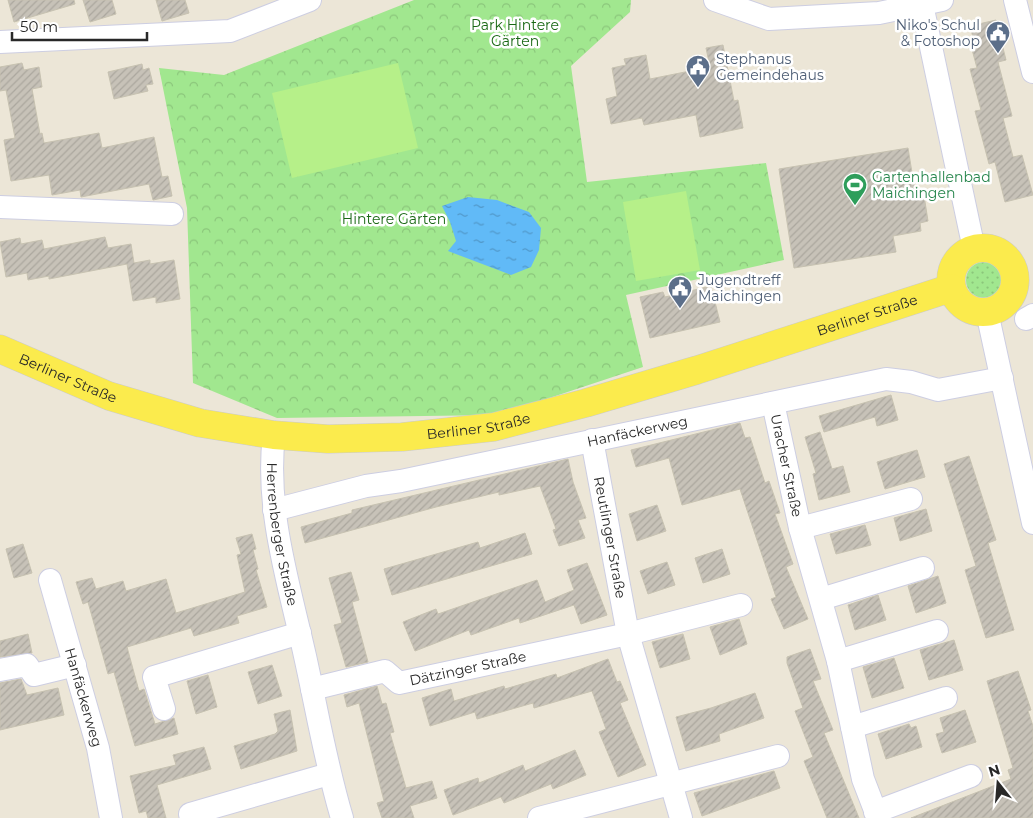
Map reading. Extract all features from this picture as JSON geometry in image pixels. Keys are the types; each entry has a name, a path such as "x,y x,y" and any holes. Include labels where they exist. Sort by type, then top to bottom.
{"main road":[{"path":"974,248 992,248 1023,261 1015,280 1012,295 1006,303 987,312 965,307 957,298 952,288 953,268 965,253 974,248"},
{"name":"Berliner Straße","path":"0,349 109,396 200,423 274,435 328,440 402,437 494,428 698,370 952,288"}],"street":[{"path":"0,42 230,31 310,0"},
{"path":"715,0 769,19 879,14 928,1 974,248"},
{"path":"1015,0 1033,72"},
{"path":"0,207 172,214"},
{"path":"987,312 1002,378 1028,474 1033,523"},
{"name":"Hanfäckerweg","path":"274,510 366,486 401,481 886,379 911,382 938,390 1002,378"},
{"name":"Uracher Straße","path":"773,403 800,528 838,661 863,779 876,815 971,776"},
{"name":"Herrenberger Straße","path":"274,435 271,456 274,510 329,774 342,818"},
{"name":"Reutlinger Straße","path":"592,440 628,634 681,818"},
{"name":"Uracher Straße","path":"800,528 911,499"},
{"path":"821,599 922,568"},
{"name":"Hanfäckerweg","path":"50,580 98,748 111,818"},
{"path":"628,634 741,605"},
{"path":"838,661 937,631"},
{"path":"164,709 154,676 300,633"},
{"name":"Dätzinger Straße","path":"312,689 385,671 399,683 628,634"},
{"path":"0,670 27,664 34,675 75,665"},
{"path":"852,727 946,698"},
{"path":"539,818 778,756"},
{"path":"191,818 190,814 329,774"}],"green space":[{"name":"Hintere Gärten","path":"414,0 631,0 630,12 571,66 587,182 766,163 784,260 626,295 643,367 498,415 277,418 193,383 187,208 159,68 224,75"},
{"path":"398,63 418,148 292,178 272,93"},
{"path":"686,191 700,270 636,281 623,202"},
{"path":"984,262 991,263 997,267 1001,273 1001,287 997,293 991,297 984,298 977,297 971,293 967,287 966,280 967,273 971,267 977,263"}],"water":[{"path":"468,197 497,200 529,212 541,228 539,250 531,267 511,275 448,251 456,241 442,206"}],"building":[{"path":"8,0 74,0 75,4 14,22"},
{"path":"83,0 112,0 116,14 90,22"},
{"path":"156,0 185,0 189,13 162,21"},
{"path":"996,20 1006,60 998,62 1012,116 1003,118 1013,157 1022,155 1033,195 1005,202 995,162 989,164 975,111 981,110 970,69 977,68 970,42 974,41 970,26"},
{"name":"Stephanus Gemeindehaus","path":"723,45 734,101 738,100 743,128 700,137 696,115 644,125 642,118 611,124 606,99 617,96 612,68 626,65 624,59 646,55 650,79 710,67 706,48"},
{"path":"22,63 24,70 39,67 42,87 32,89 40,134 42,133 44,143 99,133 102,148 154,137 162,177 168,176 172,196 153,200 149,184 81,197 80,190 52,195 49,175 11,181 4,140 15,138 6,90 0,91 0,67"},
{"path":"142,64 143,70 149,68 153,84 146,85 148,91 114,99 108,72"},
{"name":"Gartenhallenbad Maichingen","path":"908,148 915,191 923,189 928,221 920,223 921,231 893,236 896,252 794,268 779,169"},
{"path":"105,237 108,248 131,244 134,263 150,260 150,264 174,260 180,299 156,303 156,297 133,301 127,264 49,279 49,276 28,280 27,273 6,277 0,242 20,238 21,244 42,240 44,249"},
{"name":"Jugendtreff Maichingen","path":"711,286 720,322 650,338 640,297 663,292 665,297"},
{"path":"891,395 898,420 877,426 875,417 824,432 819,416"},
{"path":"740,423 745,438 750,437 765,483 769,481 780,513 775,514 793,564 786,567 808,619 784,629 771,599 776,597 740,489 682,505 669,458 636,467 631,450"},
{"path":"820,432 832,469 843,466 850,492 819,500 813,474 816,473 805,437"},
{"path":"917,450 925,477 885,489 877,462"},
{"path":"969,456 996,540 988,543 1014,630 986,638 965,570 976,566 944,464"},
{"path":"568,459 573,482 586,518 578,520 585,538 559,546 553,530 556,529 540,486 499,495 499,492 436,507 305,543 301,527 352,513 352,510"},
{"path":"657,505 666,531 637,541 629,514"},
{"path":"926,509 932,531 900,541 894,518"},
{"path":"865,525 871,545 836,554 830,534"},
{"path":"525,533 532,554 392,595 384,569 478,542 480,548"},
{"path":"252,534 256,549 253,550 258,569 256,570 267,607 237,616 239,623 194,636 191,628 127,647 139,691 144,689 155,724 174,718 178,734 135,746 114,672 108,674 88,602 83,604 76,582 92,578 96,589 123,581 126,591 166,579 176,613 245,592 237,555 241,554 236,538"},
{"path":"23,544 32,573 14,578 6,549"},
{"path":"722,549 730,574 703,583 695,558"},
{"path":"667,562 675,585 648,594 640,571"},
{"path":"587,563 607,615 581,624 574,605 520,623 519,618 471,635 469,630 415,651 403,622 436,609 438,614 537,580 545,602 574,590 567,570"},
{"path":"351,572 359,600 352,602 368,662 346,667 334,625 342,623 329,578"},
{"path":"938,576 946,603 916,613 908,586"},
{"path":"878,595 886,620 855,630 848,605"},
{"path":"739,619 747,644 720,655 710,627"},
{"path":"28,634 32,653 0,657 0,641"},
{"path":"683,634 690,659 660,668 652,642"},
{"path":"954,640 963,670 929,680 920,650"},
{"path":"810,649 821,679 813,681 833,730 824,733 859,818 827,818 804,761 813,757 795,711 803,708 787,663 787,657"},
{"path":"894,658 904,688 872,698 863,667"},
{"path":"608,659 617,682 620,681 628,700 620,703 646,765 618,777 599,732 606,729 592,691 534,708 533,703 477,719 475,712 430,726 422,698 451,689 454,701 504,686 505,689 556,674 557,678"},
{"path":"272,665 282,696 258,704 248,672"},
{"path":"1018,671 1031,710 1028,711 1033,726 1033,818 911,818 1011,779 1008,770 1013,768 987,681"},
{"path":"208,675 217,707 196,714 187,681"},
{"path":"21,679 27,695 58,688 64,715 0,730 0,683"},
{"path":"377,686 382,704 386,703 394,732 390,733 406,788 432,781 437,798 410,806 414,818 382,818 377,803 384,801 359,703 347,707 344,695"},
{"path":"755,693 764,718 719,734 720,741 686,751 676,717 711,708"},
{"path":"290,710 297,751 241,769 234,746 275,734 278,731 274,714"},
{"path":"965,710 976,742 942,753 936,734 944,732 940,718"},
{"path":"909,724 911,728 916,726 922,747 886,759 878,734"},
{"path":"204,747 211,769 157,785 166,818 148,818 146,811 139,813 130,776 176,765 173,755"},
{"path":"575,750 586,775 553,789 551,784 504,803 501,797 453,815 444,790 478,778 479,783 523,765 525,771"},
{"path":"774,771 780,788 702,816 694,793"}],"place":[{"name":"Niko's Schul & Fotoshop","path":"998,54"},
{"name":"Stephanus Gemeindehaus","path":"698,88"},
{"name":"Gartenhallenbad Maichingen","path":"855,206"},
{"name":"Jugendtreff Maichingen","path":"680,309"}],"park label":[{"name":"Park Hintere Gärten","path":"515,33"}]}
